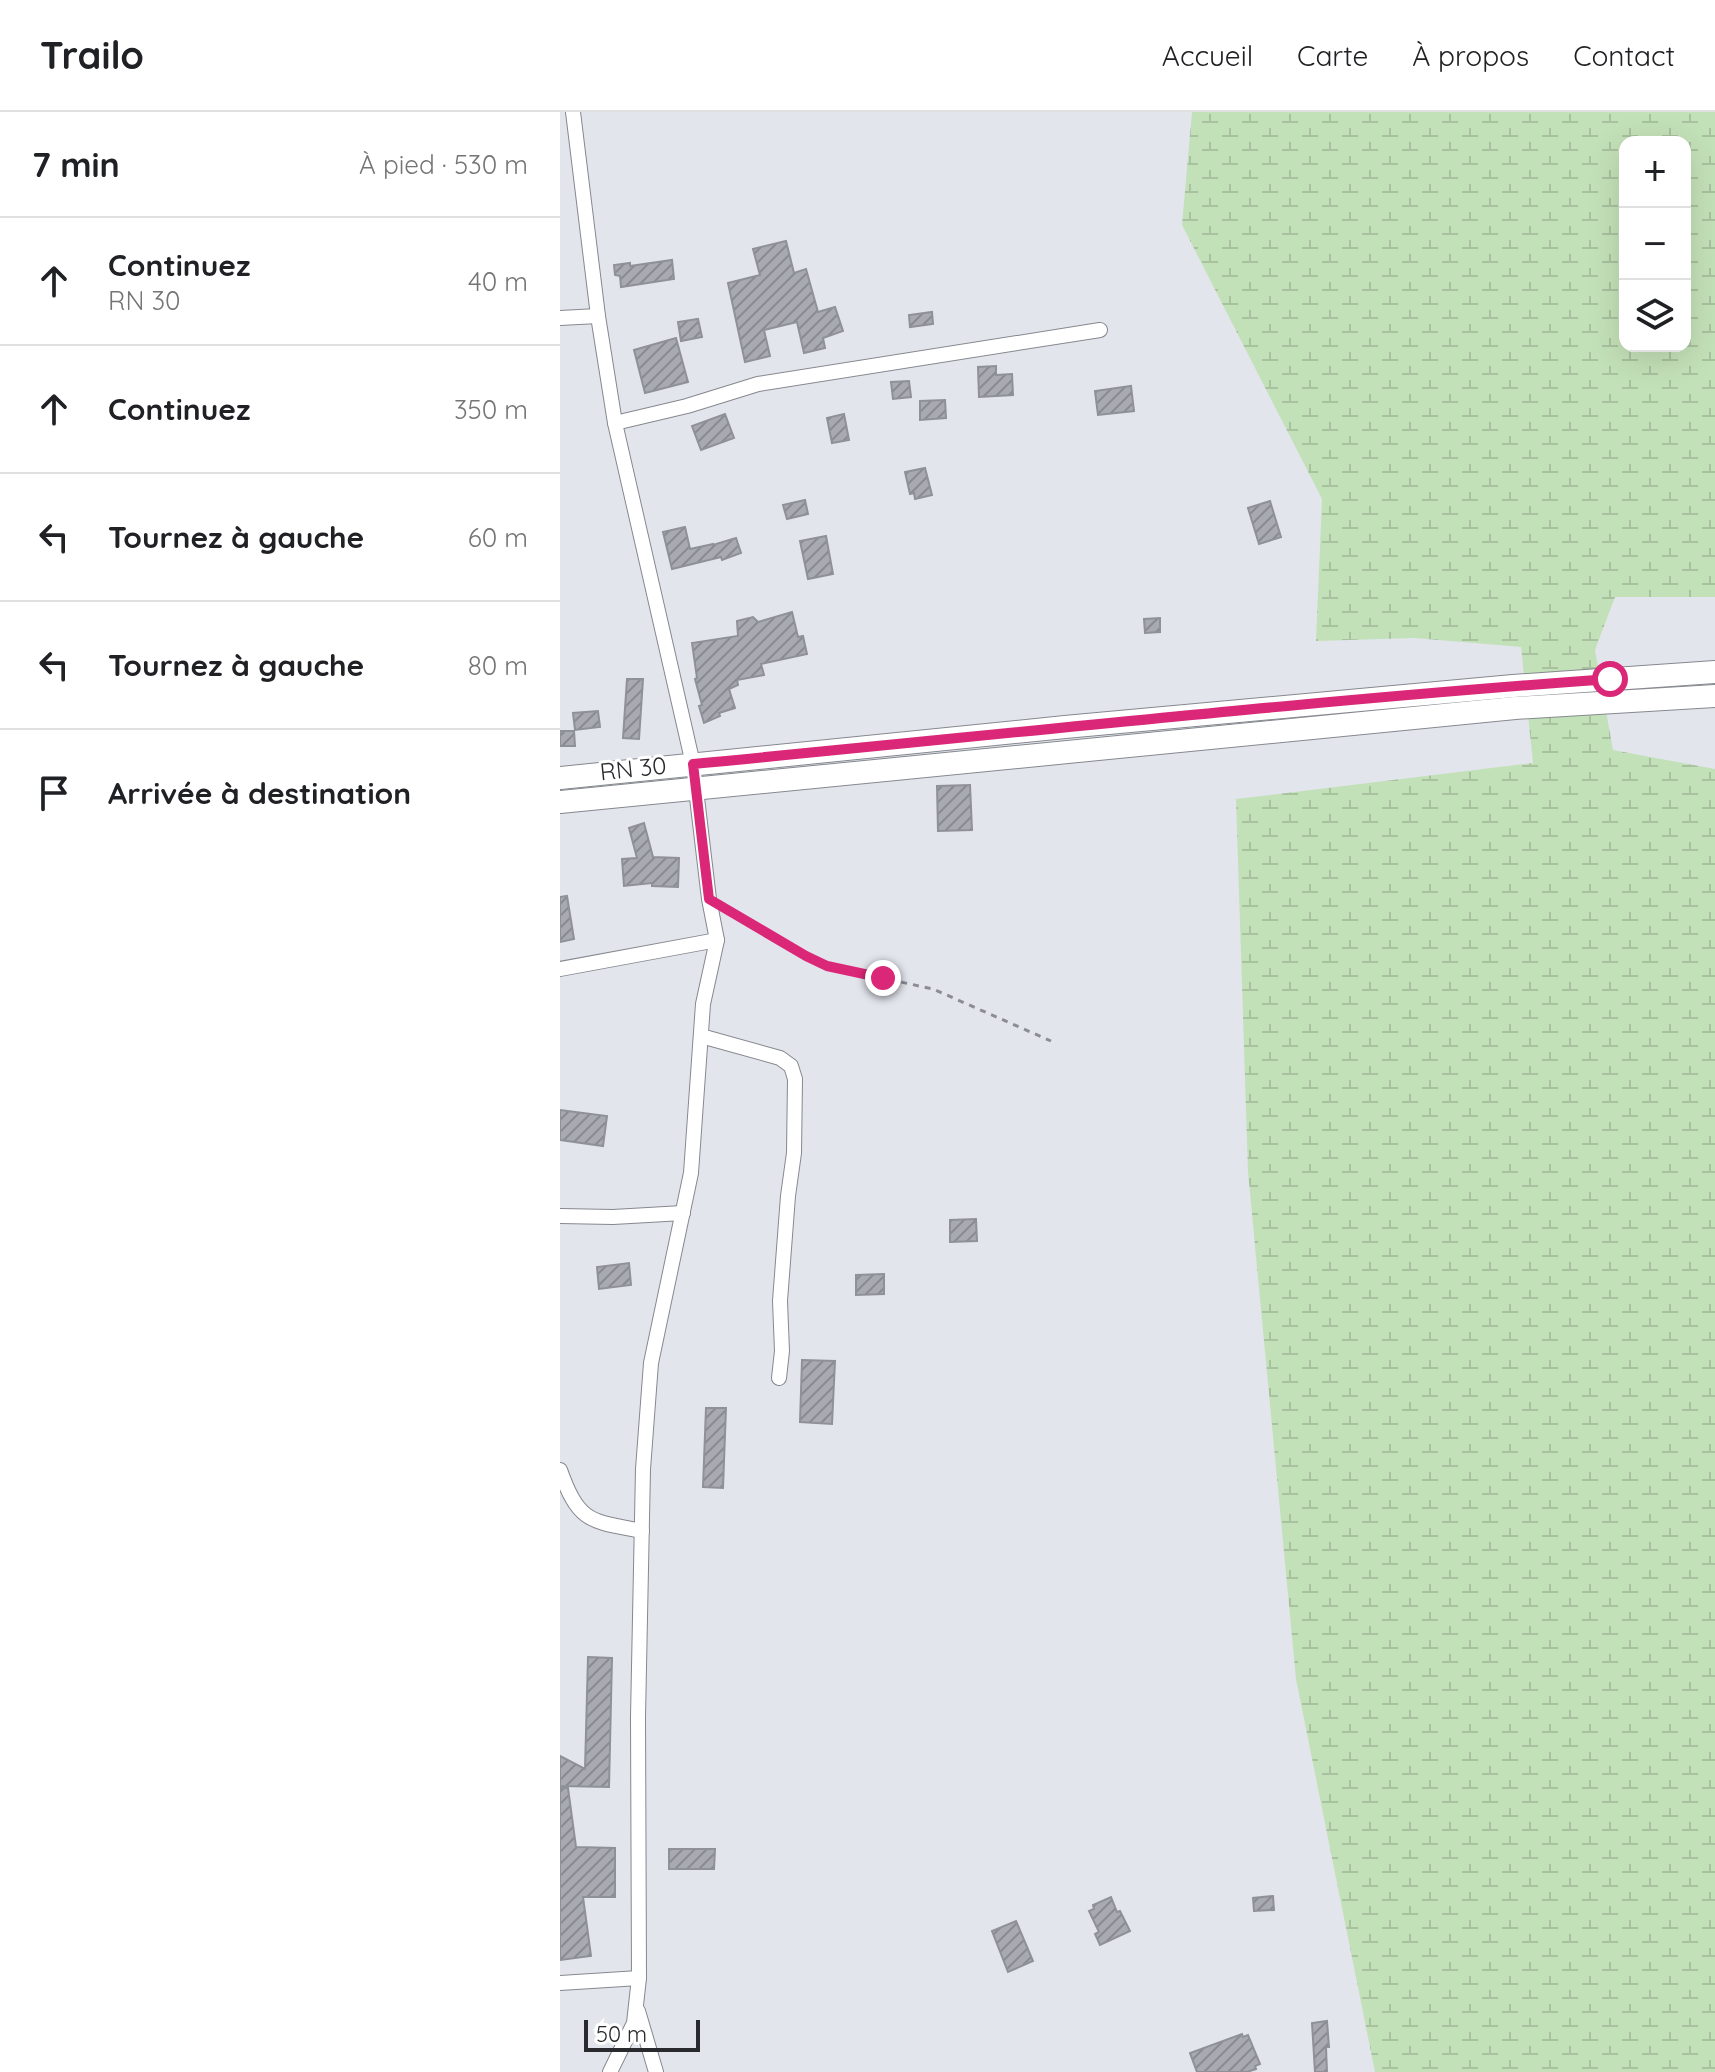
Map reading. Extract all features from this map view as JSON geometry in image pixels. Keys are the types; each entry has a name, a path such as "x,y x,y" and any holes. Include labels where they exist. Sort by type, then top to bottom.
{"main road":[{"name":"RN 30","path":"560,778 693,764 1611,690 1715,672"},
{"name":"RN 30","path":"1611,690 1715,696"},
{"name":"RN 30","path":"560,802 1514,697"}],"street":[{"path":"573,112 598,316 615,423 693,764 717,940 703,1004 691,1173 651,1363 643,1469 638,1717 639,1978 634,2023 610,2072"},
{"path":"560,318 598,316"},
{"path":"615,423 687,406 758,384 1100,330"},
{"path":"560,969 717,940"},
{"path":"701,1036 780,1058 791,1066 795,1079 794,1153 780,1301 782,1351 779,1378"},
{"path":"560,1216 683,1213"},
{"path":"560,1472 574,1505 583,1515 610,1525 642,1531"},
{"path":"560,1983 639,1978"},
{"path":"636,2006 656,2072"}],"path":[{"path":"709,899 827,966 933,989 1051,1041"}],"green space":[{"path":"1192,112 1715,112 1715,597 1615,597 1595,650 1613,750 1715,769 1715,2072 1375,2072 1296,1679 1248,1172 1236,799 1533,763 1521,647 1415,638 1316,641 1322,499 1182,225"}],"building":[{"path":"786,241 794,273 806,269 818,312 835,307 843,331 823,338 825,348 804,353 797,322 764,330 770,356 745,362 728,283 760,275 753,249"},
{"path":"672,260 674,279 621,287 620,276 615,275 614,265"},
{"path":"932,312 933,324 910,327 909,315"},
{"path":"698,319 702,337 681,341 678,322"},
{"path":"676,338 688,382 645,393 634,350"},
{"path":"996,366 996,375 1012,374 1013,395 979,397 978,367"},
{"path":"909,381 911,397 893,399 891,382"},
{"path":"1131,386 1134,411 1098,415 1095,391"},
{"path":"945,400 946,418 920,420 920,401"},
{"path":"725,414 734,438 701,450 692,426"},
{"path":"844,414 849,440 832,443 827,418"},
{"path":"925,468 932,495 915,499 914,493 910,494 905,472"},
{"path":"805,500 808,514 787,519 783,505"},
{"path":"1270,501 1281,537 1259,544 1248,508"},
{"path":"685,527 690,549 736,538 741,553 722,560 721,557 672,569 663,532"},
{"path":"826,536 833,574 808,579 800,541"},
{"path":"792,612 798,637 803,636 807,654 761,664 764,675 737,680 738,685 729,689 735,708 719,713 720,716 704,723 699,706 702,705 695,679 692,643 738,636 737,621 753,617 758,622"},
{"path":"1160,618 1160,632 1145,633 1144,619"},
{"path":"627,679 643,679 639,739 623,738"},
{"path":"598,711 600,727 575,730 573,713"},
{"path":"560,731 574,731 575,746 560,746"},
{"path":"970,785 972,830 938,831 937,786"},
{"path":"644,823 653,857 679,858 678,887 652,886 652,883 624,886 622,859 637,858 629,828"},
{"path":"567,896 574,939 560,942 560,897"},
{"path":"560,1110 607,1116 603,1146 560,1140"},
{"path":"976,1219 977,1241 950,1242 950,1220"},
{"path":"629,1263 631,1285 599,1289 597,1267"},
{"path":"884,1274 884,1294 856,1295 856,1275"},
{"path":"802,1360 835,1361 832,1424 800,1422"},
{"path":"706,1408 726,1408 723,1488 703,1487"},
{"path":"588,1657 612,1658 609,1787 560,1786 560,1756 585,1769"},
{"path":"560,1788 568,1788 576,1847 615,1848 615,1897 583,1897 591,1956 560,1960"},
{"path":"669,1849 715,1849 714,1869 669,1869"},
{"path":"1273,1896 1274,1910 1254,1911 1253,1898"},
{"path":"1111,1897 1130,1931 1100,1945 1095,1934 1099,1932 1089,1911 1094,1909 1093,1905"},
{"path":"1016,1921 1033,1961 1008,1972 992,1931"},
{"path":"1327,2021 1327,2072 1315,2072 1312,2023"},
{"path":"1242,2034 1243,2037 1248,2035 1260,2064 1255,2066 1256,2069 1247,2072 1197,2072 1190,2053"}],"route":[{"path":"883,978 827,966 709,899 693,764 1065,727 1610,679"}]}
